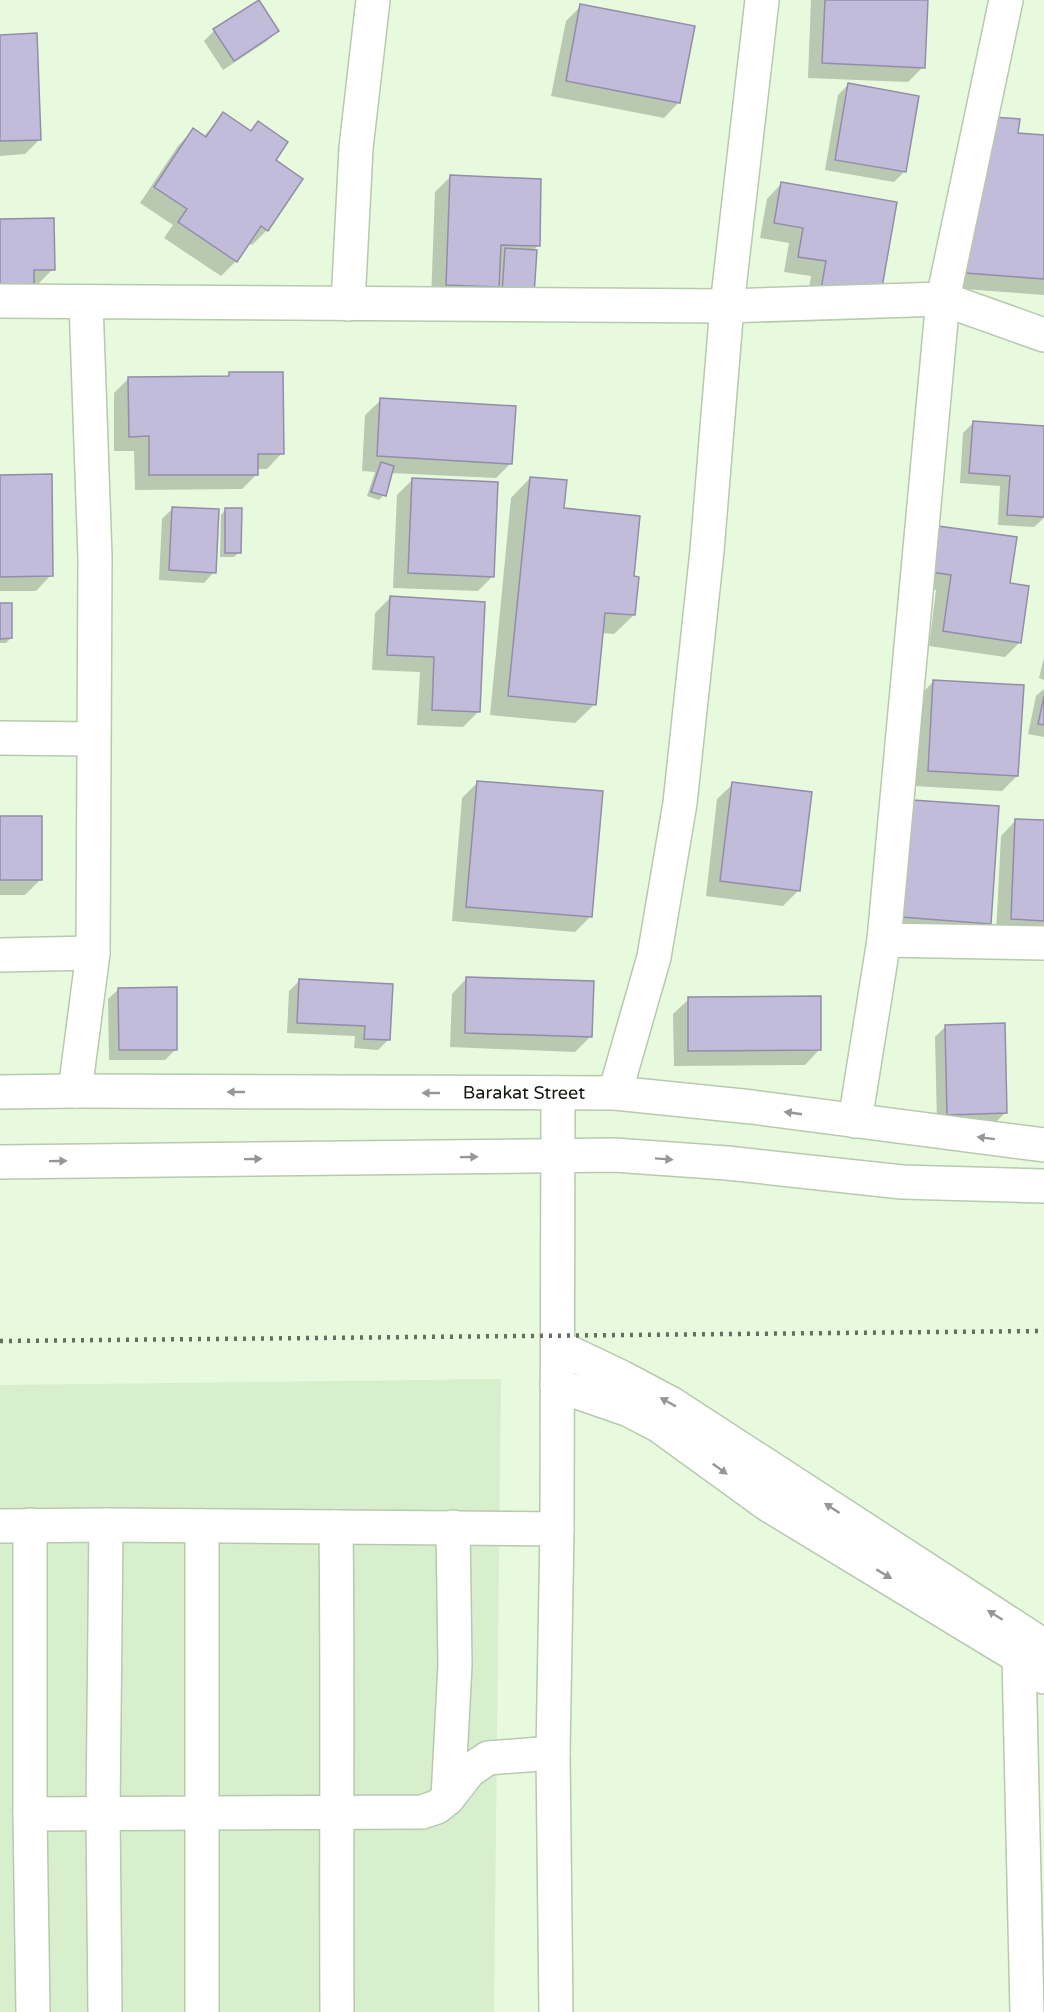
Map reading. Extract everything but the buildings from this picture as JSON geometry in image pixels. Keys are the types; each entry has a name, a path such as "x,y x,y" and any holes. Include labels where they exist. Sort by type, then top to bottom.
{"street":[{"path":"348,304 356,148 373,0"},
{"path":"615,1093 654,957 680,803 707,551 727,306 762,0"},
{"path":"855,1121 884,940 943,299 1006,0"},
{"path":"0,301 727,306 943,299 1044,335"},
{"path":"75,1091 93,953 95,557 87,302"},
{"path":"0,738 93,739"},
{"path":"884,940 1044,943"},
{"path":"0,954 93,953"},
{"name":"Barakat Street","path":"0,1092 615,1093 752,1107 1044,1145"},
{"path":"556,2012 554,1753 558,1093"},
{"path":"0,1162 614,1155 716,1162 902,1182 1044,1186"},
{"path":"558,1347 672,1404 1032,1651 1044,1677"},
{"path":"557,1385 629,1410 658,1425 767,1504 1032,1651"},
{"path":"105,2012 103,1813 106,1525"},
{"path":"33,2012 30,1814 15,1526 557,1529"},
{"path":"202,1526 202,2012"},
{"path":"336,1527 337,2012"},
{"path":"448,1798 455,1665 453,1527"},
{"path":"1027,2012 1032,1651"},
{"path":"30,1814 422,1812 437,1807 448,1798 469,1771 488,1758 554,1753"}],"shaded area":[{"path":"501,1379 494,2012 0,2012 0,1385"}],"railway":[{"path":"0,1341 1044,1331"}]}
